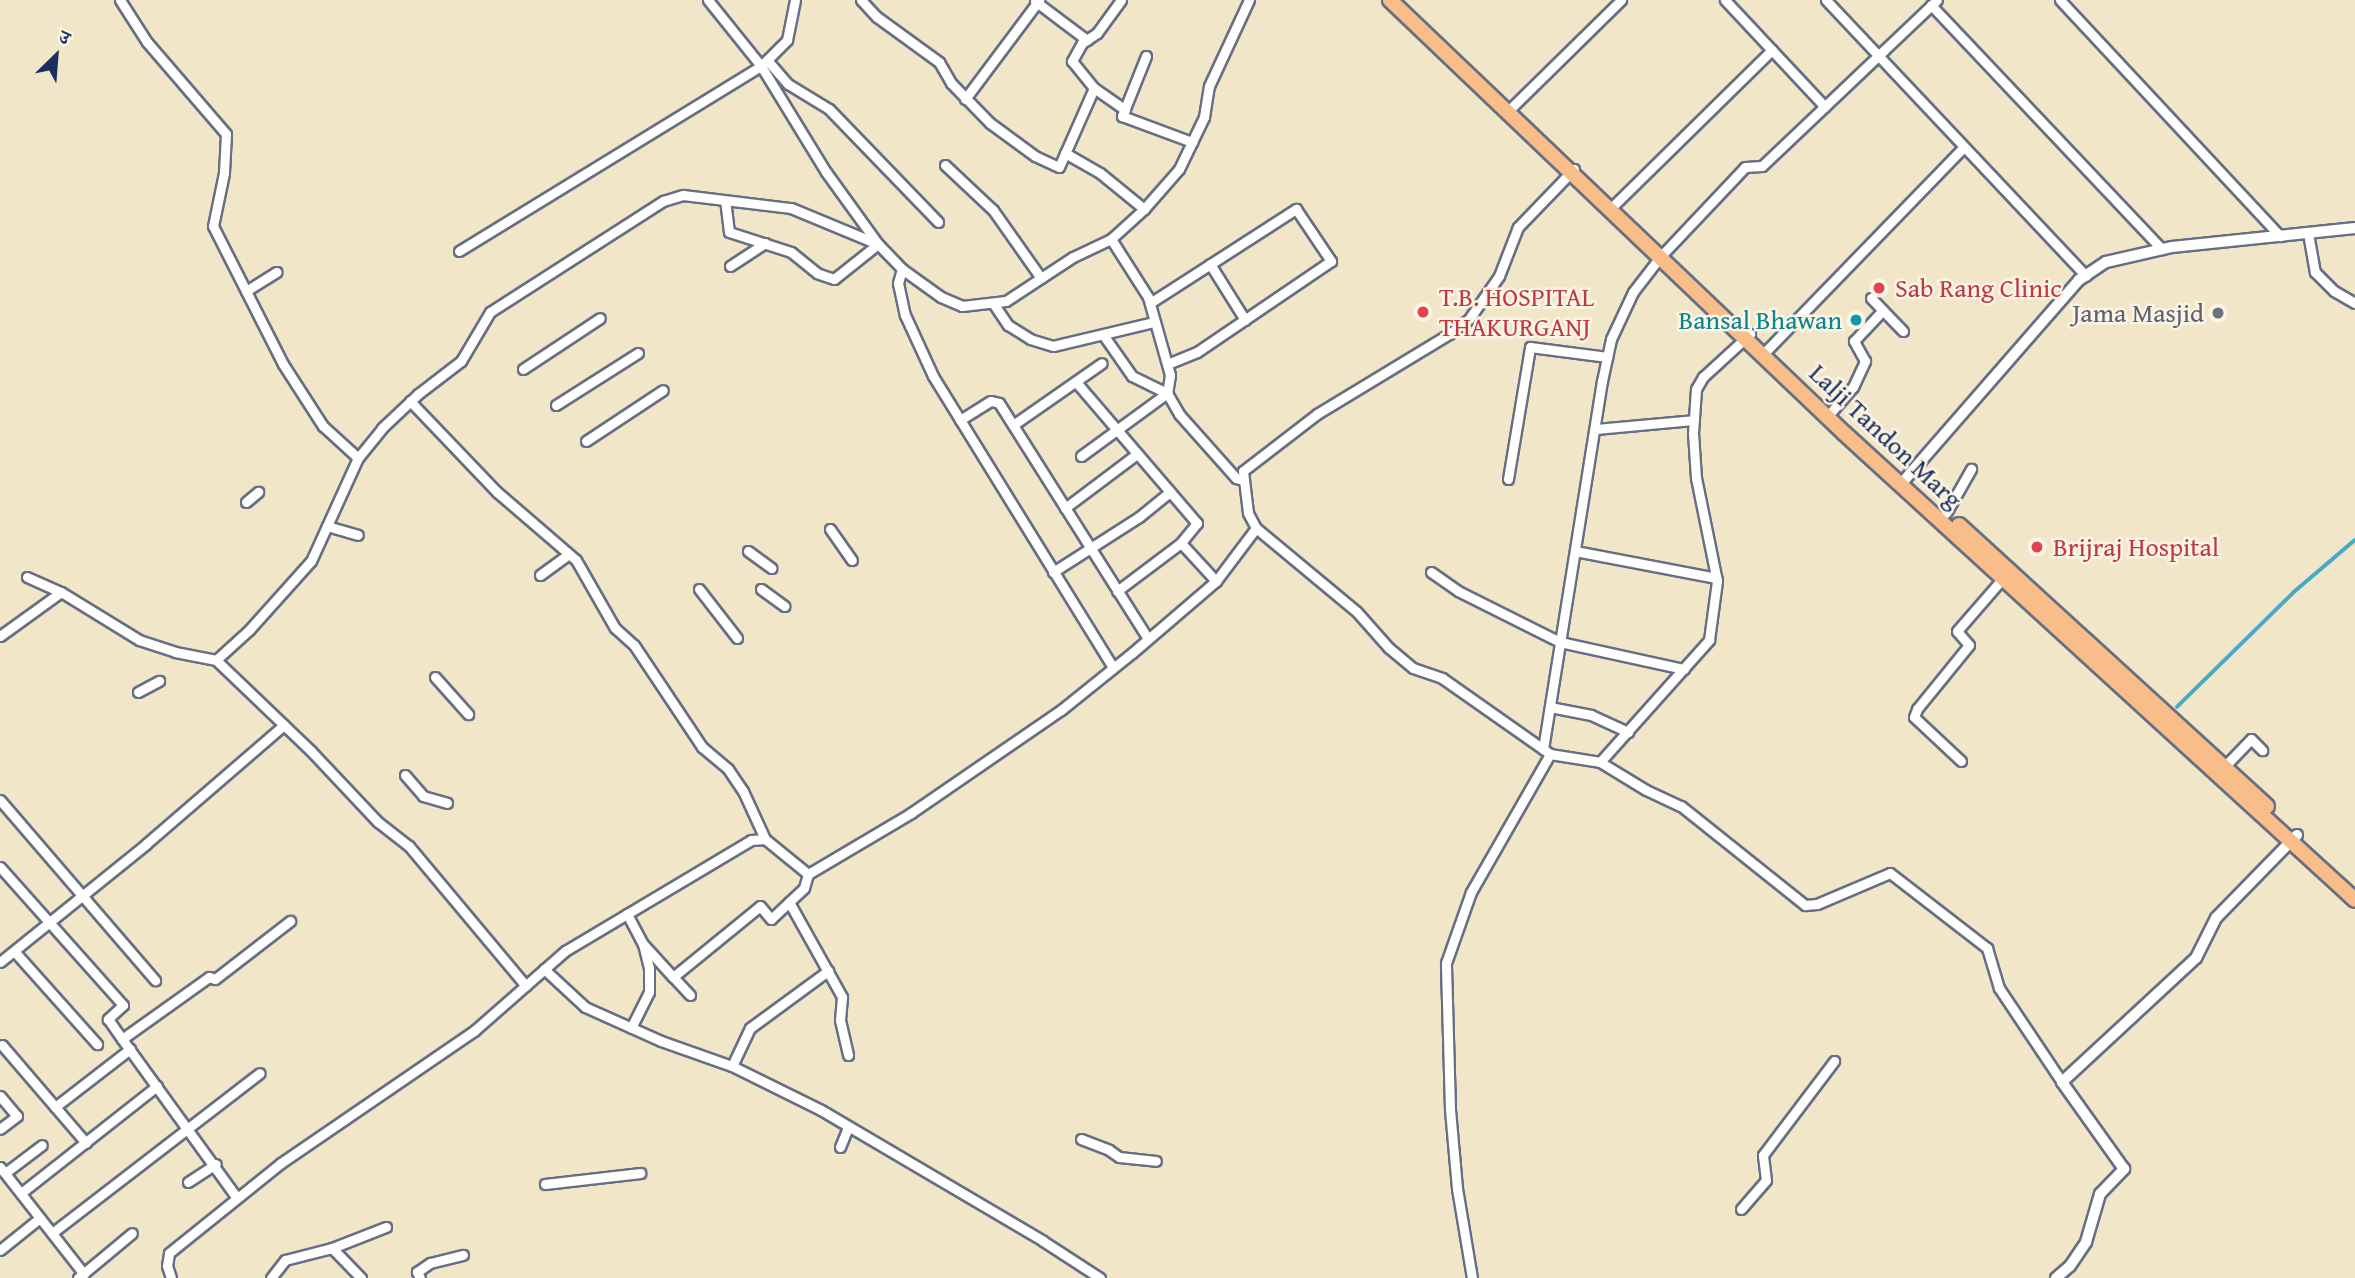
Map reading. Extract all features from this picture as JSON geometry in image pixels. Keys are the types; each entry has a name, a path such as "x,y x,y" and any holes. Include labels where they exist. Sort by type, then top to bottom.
{"main road":[{"name":"Lalji Tandon Marg","path":"1390,0 1419,24 1903,481 1945,513 2294,838 2355,900"},
{"name":"Lalji Tandon Marg","path":"1398,0 1419,24"},
{"name":"Lalji Tandon Marg","path":"1747,336 1767,350 1832,411 2003,578 2087,648"},
{"name":"Lalji Tandon Marg","path":"2294,838 2355,889"}],"street":[{"path":"120,0 147,42 226,134 224,173 214,226 283,364 323,426 358,458"},
{"path":"708,0 764,63 788,84 829,109 938,222"},
{"path":"459,251 764,63 787,40 795,0"},
{"path":"861,0 877,17 939,62 965,99 990,123 1035,156 1059,167 1094,88"},
{"path":"1121,0 1072,61 1094,88 1125,110"},
{"path":"764,63 826,173 878,244 902,269 941,297 962,306 993,303 1006,301 1073,257 1111,239 1144,209 1179,169 1203,117 1209,86 1249,0"},
{"path":"1510,110 1621,0"},
{"path":"1725,0 1825,107"},
{"path":"1826,0 2085,276"},
{"path":"2060,0 2280,236"},
{"path":"965,99 1037,1 1087,40"},
{"path":"1472,1278 1457,1188 1450,1109 1446,963 1471,892 1546,751 1560,642 1607,357 1611,339 1633,292 1662,255 1745,167 1762,166 1934,3 2162,249"},
{"path":"1612,207 1772,50"},
{"path":"1146,56 1122,116 1192,142"},
{"path":"1767,350 1965,147"},
{"path":"1065,153 1100,173 1144,209"},
{"path":"945,165 993,210 1041,278"},
{"path":"1573,170 1518,227 1499,276 1469,319 1449,334 1317,414 1243,471 1248,513 1256,528 1357,612 1389,648 1413,668 1442,678 1546,751 1600,762 1646,790 1681,806 1805,905 1817,904 1890,873 1987,948 1993,959 1999,988 2124,1170 2100,1194 2086,1242 2070,1266 2056,1278"},
{"path":"216,660 248,630 311,561 358,458 382,428 410,401 461,361 490,312 663,201 683,195 791,208 878,244"},
{"path":"725,201 729,232 791,252 817,272 834,279 878,244"},
{"path":"1150,303 1296,209 1331,261 1197,352 1167,364"},
{"path":"1903,481 2085,276 2106,262 2162,249 2355,228"},
{"path":"2308,233 2315,272 2334,291 2355,303"},
{"path":"1081,456 1167,393 1170,375 1150,303 1111,239"},
{"path":"730,266 765,243"},
{"path":"1210,264 1245,320"},
{"path":"902,269 898,283 905,315 933,376 1113,668"},
{"path":"246,291 276,272"},
{"path":"1871,298 1903,331"},
{"path":"993,303 1007,325 1030,339 1053,346 1154,322"},
{"path":"1832,411 1853,387 1865,361 1854,341 1883,310"},
{"path":"523,369 600,318"},
{"path":"1104,336 1132,376 1167,393 1179,414 1229,471 1243,480"},
{"path":"1600,762 1709,640 1716,578 1696,478 1696,389 1703,377 1747,336"},
{"path":"1508,479 1530,346 1607,357"},
{"path":"556,405 638,353"},
{"path":"1013,425 1102,363"},
{"path":"1076,382 1197,523 1181,543 1117,591"},
{"path":"586,442 663,390"},
{"path":"960,420 995,400 1148,639"},
{"path":"410,401 497,492 576,560 615,628 634,645 702,747 728,769 743,791 765,839 808,874"},
{"path":"1595,429 1694,421"},
{"path":"1065,508 1137,454"},
{"path":"1945,513 1970,469"},
{"path":"246,502 258,492"},
{"path":"1053,572 1091,549 1170,492"},
{"path":"327,526 358,535"},
{"path":"673,977 760,906 771,919 804,888 808,874 977,769 1113,668 1216,580 1256,528"},
{"path":"830,529 852,560"},
{"path":"1181,543 1216,580"},
{"path":"748,551 771,568"},
{"path":"1575,551 1716,578"},
{"path":"540,575 568,555"},
{"path":"1431,572 1458,591 1560,642 1684,669"},
{"path":"27,577 61,592 139,640 175,652 216,660 284,725 378,822 409,846 526,986"},
{"path":"1961,761 1914,717 1917,709 1969,645 1957,631 2003,578"},
{"path":"699,589 737,638"},
{"path":"761,589 784,606"},
{"path":"0,636 61,592"},
{"path":"435,677 468,714"},
{"path":"138,692 159,681"},
{"path":"1550,707 1591,715 1628,732"},
{"path":"0,962 284,725"},
{"path":"2221,770 2251,739 2262,750"},
{"path":"405,775 423,796 447,803"},
{"path":"0,800 155,981"},
{"path":"751,841 759,825"},
{"path":"2062,1082 2196,958 2216,918 2294,838"},
{"path":"171,1278 167,1266 169,1253 281,1163 474,1031 565,951 751,841 765,839"},
{"path":"0,867 122,1005 108,1020 216,1164 237,1198"},
{"path":"789,902 842,997 840,1020 848,1055"},
{"path":"627,914 643,944 649,968 649,992 631,1028"},
{"path":"122,1039 209,977 215,979 290,921"},
{"path":"643,944 690,995"},
{"path":"14,951 97,1044"},
{"path":"544,969 585,1007 631,1028 732,1066 848,1126 1043,1241 1100,1278"},
{"path":"732,1066 750,1028 828,971"},
{"path":"2,1045 86,1143"},
{"path":"55,1107 130,1049"},
{"path":"1741,1209 1766,1180 1763,1155 1768,1147 1809,1098 1811,1091 1834,1062"},
{"path":"52,1233 260,1073"},
{"path":"21,1193 157,1086"},
{"path":"0,1096 17,1116 0,1129"},
{"path":"840,1147 848,1126"},
{"path":"1080,1139 1109,1150 1119,1157 1156,1161"},
{"path":"42,1145 3,1170 52,1233 81,1276 132,1233"},
{"path":"188,1182 216,1164"},
{"path":"545,1184 640,1173"},
{"path":"0,1250 40,1218"},
{"path":"271,1278 285,1260 332,1248 386,1227"},
{"path":"332,1248 360,1278"},
{"path":"420,1278 417,1272 430,1263 463,1255"}],"waterway":[{"path":"2177,707 2295,591 2355,540"}],"place":[{"name":"Sab Rang Clinic","path":"1879,288"},
{"name":"T.B. HOSPITAL THAKURGANJ","path":"1423,312"},
{"name":"Jama Masjid","path":"2218,313"},
{"name":"Bansal Bhawan","path":"1856,320"},
{"name":"Brijraj Hospital","path":"2037,547"}]}
